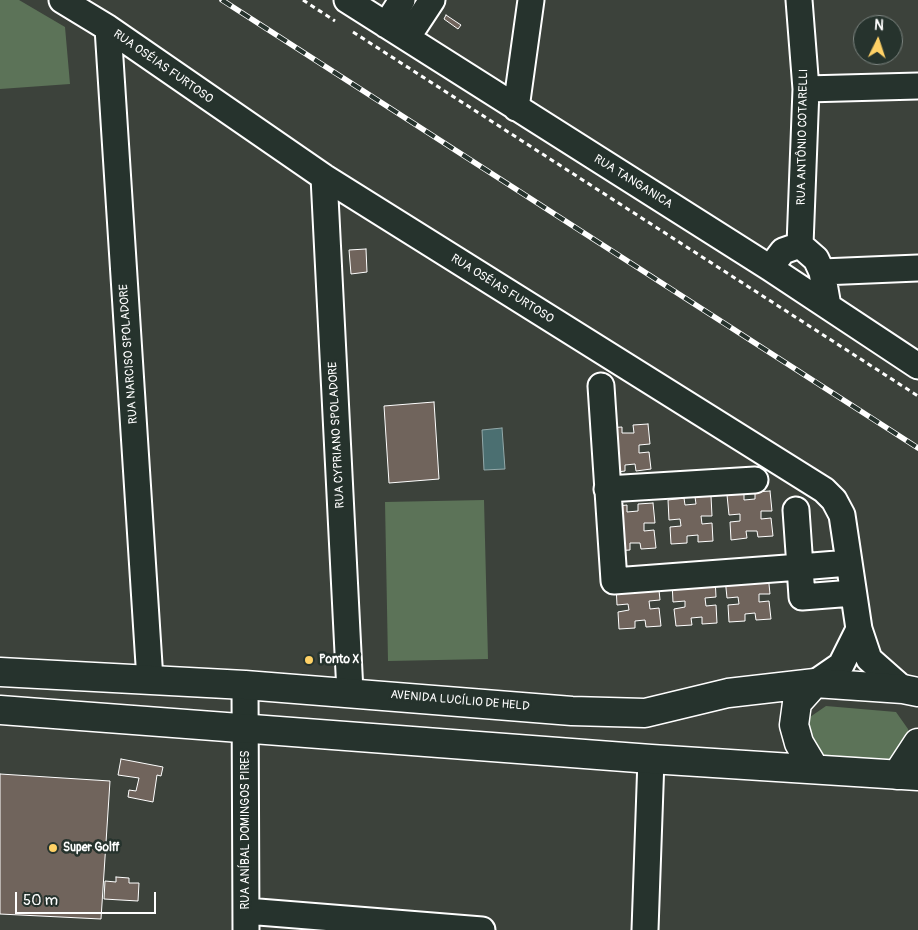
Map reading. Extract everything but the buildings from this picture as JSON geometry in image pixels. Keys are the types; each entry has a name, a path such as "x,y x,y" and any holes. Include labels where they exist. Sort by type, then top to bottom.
{"main road":[{"name":"AVENIDA LUCÍLIO DE HELD","path":"0,672 245,684 572,711 644,712 728,692 814,684 911,690"},
{"path":"814,684 798,703 794,725 799,743 814,768"},
{"path":"911,690 918,714"},
{"path":"0,710 651,759 908,775 918,743"}],"street":[{"name":"RUA OSÉIAS FURTOSO","path":"62,0 108,28 324,178 824,490 834,500 842,515 859,629 869,659 911,690"},
{"path":"396,32 402,0"},
{"path":"396,32 432,0"},
{"path":"516,108 531,0"},
{"name":"RUA ANTÔNIO COTARELLI","path":"799,0 806,89 800,245"},
{"name":"RUA TANGANICA","path":"342,11 396,32 770,268 918,366"},
{"name":"RUA NARCISO SPOLADORE","path":"108,28 150,680"},
{"path":"806,89 918,86"},
{"name":"RUA CYPRIANO SPOLADORE","path":"324,178 350,692"},
{"path":"770,268 783,251 800,245 816,259 822,272 828,306"},
{"path":"822,272 918,268"},
{"path":"601,386 614,581 849,564"},
{"path":"607,489 755,480"},
{"path":"796,510 802,597 853,593"},
{"path":"814,684 841,665 859,629"},
{"name":"RUA ANÍBAL DOMINGOS PIRES","path":"245,684 246,921"},
{"path":"646,930 651,759"},
{"path":"246,921 482,930"}],"path":[{"path":"303,0 342,11"},
{"path":"345,27 918,396"}],"green space":[{"path":"0,0 19,0 65,27 70,84 0,89"},
{"path":"484,500 488,659 388,661 385,502"},
{"path":"826,706 896,712 908,729 910,743 896,757 887,762 821,756 805,735 810,717"}],"water":[{"path":"502,428 505,469 484,470 482,430"}],"railway":[{"path":"222,0 918,448"}],"place":[{"name":"Ponto X","path":"309,660"},
{"name":"Super Golff","path":"53,848"}]}
